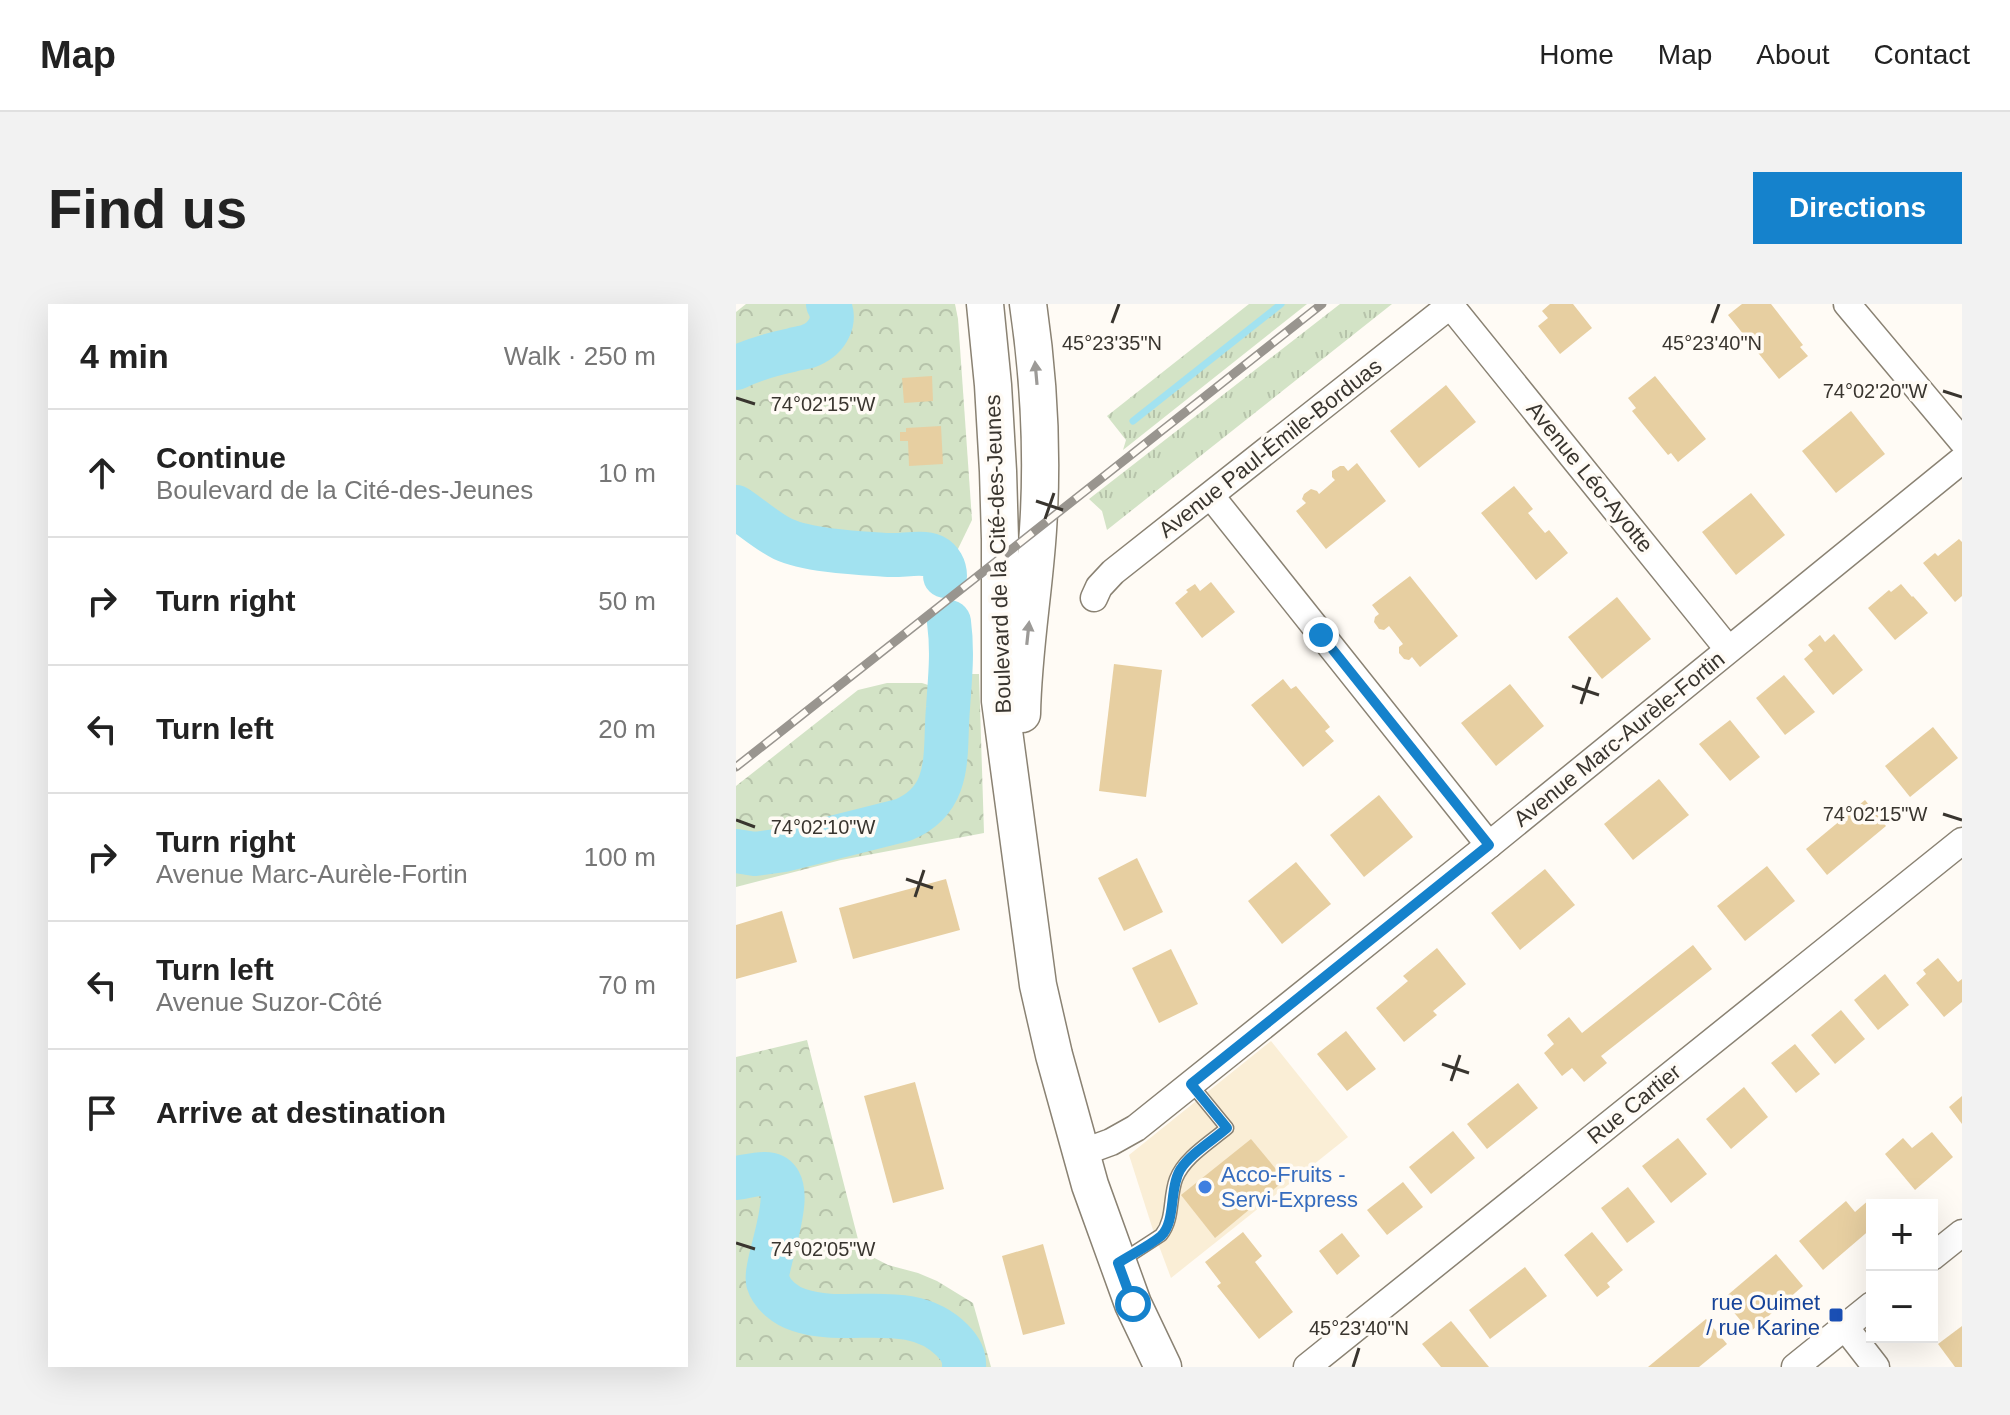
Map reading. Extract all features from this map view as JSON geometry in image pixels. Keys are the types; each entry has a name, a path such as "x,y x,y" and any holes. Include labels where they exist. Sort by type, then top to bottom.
{"main road":[{"name":"Boulevard de la Cité-des-Jeunes","path":"985,304 998,471 1000,701 1037,974 1044,1015 1090,1185 1133,1304 1163,1367"},
{"name":"Boulevard de la Cité-des-Jeunes","path":"1021,851 1024,669 1037,542 1040,474 1037,381 1028,304"}],"street":[{"path":"1847,304 1962,441"},
{"name":"Avenue Paul-Émile-Borduas","path":"1094,598 1099,587 1113,572 1451,305"},
{"name":"Avenue Léo-Ayotte","path":"1451,305 1728,649"},
{"name":"Avenue Marc-Aurèle-Fortin","path":"1081,1153 1111,1142 1136,1128 1962,460"},
{"path":"1211,496 1489,845"},
{"name":"Rue Cartier","path":"1307,1367 1962,841"},
{"path":"1938,1252 1962,1233"},
{"path":"1795,1367 1866,1310"},
{"path":"1845,1327 1876,1367"}],"lane":[{"path":"1118,1263 1161,1235 1169,1219 1173,1192 1181,1169 1227,1128 1191,1084"}],"shaded area":[{"path":"1271,1041 1348,1137 1171,1278 1129,1155"}],"green space":[{"path":"746,304 955,304 972,520 956,553 898,572 815,560 760,544 736,528 736,312"},
{"path":"1249,304 1307,304 1123,450 1126,440 1107,416"},
{"path":"1340,304 1392,304 1107,530 1102,511 1089,499"},
{"path":"969,674 979,674 984,833 841,860 736,887 736,786 858,690 887,683 922,683 962,696"},
{"path":"807,1040 861,1251 888,1265 937,1281 973,1303 991,1367 736,1367 736,1057"}],"building":[{"path":"1550,304 1573,304 1592,328 1560,354 1538,326 1548,318 1542,311"},
{"path":"1742,304 1771,304 1808,356 1779,379 1728,315"},
{"path":"932,376 933,401 904,403 902,378"},
{"path":"1655,376 1706,439 1678,462 1671,453 1668,455 1632,411 1636,408 1628,398"},
{"path":"1446,385 1476,422 1419,468 1390,431"},
{"path":"1851,411 1885,454 1836,493 1802,451"},
{"path":"941,426 943,464 909,466 908,441 900,441 900,432 906,432 906,428"},
{"path":"1357,463 1386,501 1326,549 1296,511 1306,503 1302,499 1304,494 1311,489 1319,494 1335,480 1332,471 1344,466 1348,471"},
{"path":"1514,486 1533,509 1528,513 1545,533 1549,530 1568,553 1536,580 1481,513"},
{"path":"1751,493 1785,535 1736,575 1702,532"},
{"path":"1959,539 1962,542 1962,596 1955,602 1923,563 1935,553 1938,556"},
{"path":"1410,576 1458,636 1420,667 1412,657 1404,659 1399,653 1399,647 1403,644 1389,626 1379,629 1374,622 1379,614 1372,605"},
{"path":"1211,582 1235,612 1202,638 1175,603 1195,584 1200,591"},
{"path":"1901,584 1928,613 1895,640 1868,608"},
{"path":"1617,597 1651,639 1602,679 1568,637"},
{"path":"1834,634 1863,670 1833,695 1804,659 1813,651 1808,645 1820,635 1825,642"},
{"path":"1114,664 1162,670 1146,797 1099,791"},
{"path":"1784,675 1815,712 1785,735 1756,698"},
{"path":"1283,679 1291,689 1296,686 1327,723 1330,727 1325,731 1334,741 1303,767 1251,705"},
{"path":"1510,684 1544,726 1496,766 1461,723"},
{"path":"1730,720 1760,757 1730,781 1699,744"},
{"path":"1933,727 1958,758 1910,797 1885,766"},
{"path":"1659,779 1689,815 1633,860 1604,824"},
{"path":"1379,795 1413,837 1364,877 1330,835"},
{"path":"1865,800 1886,826 1827,875 1806,849"},
{"path":"1137,858 1163,912 1124,931 1098,878"},
{"path":"1296,862 1331,904 1282,944 1248,901"},
{"path":"1767,866 1795,901 1745,941 1717,906"},
{"path":"1545,869 1575,905 1520,950 1491,913"},
{"path":"946,879 960,930 853,959 839,908"},
{"path":"782,911 797,962 736,979 736,925"},
{"path":"1693,945 1712,969 1601,1056 1607,1063 1584,1082 1572,1068 1562,1076 1544,1053 1554,1044 1547,1035 1569,1017 1582,1033"},
{"path":"1437,948 1466,984 1433,1011 1437,1015 1404,1042 1376,1008 1408,981 1403,976"},
{"path":"1171,949 1198,1004 1159,1023 1132,968"},
{"path":"1938,958 1958,982 1962,979 1962,1002 1944,1017 1916,983 1926,974 1923,970"},
{"path":"1885,974 1909,1005 1878,1030 1854,1000"},
{"path":"1841,1010 1865,1039 1835,1064 1811,1035"},
{"path":"1346,1031 1376,1069 1347,1091 1317,1054"},
{"path":"1795,1044 1820,1074 1796,1093 1771,1063"},
{"path":"915,1082 944,1189 893,1203 864,1096"},
{"path":"1518,1083 1538,1108 1487,1149 1467,1124"},
{"path":"1744,1087 1768,1117 1731,1149 1706,1119"},
{"path":"1962,1096 1962,1124 1949,1107"},
{"path":"1453,1131 1475,1158 1431,1194 1409,1167"},
{"path":"1932,1132 1953,1157 1915,1190 1885,1154 1903,1138 1912,1148"},
{"path":"1678,1138 1707,1174 1671,1203 1642,1166"},
{"path":"1251,1139 1285,1180 1215,1238 1181,1195"},
{"path":"1403,1182 1423,1207 1387,1235 1367,1210"},
{"path":"1628,1187 1655,1222 1627,1243 1601,1208"},
{"path":"1846,1201 1855,1212 1866,1202 1866,1233 1823,1270 1799,1241"},
{"path":"1243,1232 1262,1256 1255,1262 1293,1312 1259,1339 1217,1286 1221,1283 1205,1262"},
{"path":"1592,1232 1623,1270 1607,1283 1610,1287 1597,1297 1564,1255"},
{"path":"1342,1233 1360,1256 1337,1275 1319,1251"},
{"path":"1043,1244 1065,1324 1023,1335 1002,1256"},
{"path":"1776,1254 1803,1286 1750,1332 1723,1299"},
{"path":"1525,1267 1547,1296 1490,1339 1469,1310"},
{"path":"1706,1319 1727,1344 1699,1367 1648,1367"},
{"path":"1451,1321 1489,1367 1441,1367 1422,1344"},
{"path":"1962,1326 1962,1367 1955,1367 1938,1344"}],"waterway":[{"path":"736,368 817,342 831,322 828,304"},
{"path":"1133,421 1281,304"},
{"path":"736,507 771,532 794,543 850,552 928,555 940,562 945,576"},
{"path":"736,851 755,854 784,850 903,820 931,800 939,787 945,757 951,665 949,622"},
{"path":"736,1178 767,1174 777,1179 782,1190 780,1222 768,1272 770,1287 780,1299 794,1308 818,1314 917,1320 935,1327 952,1340 961,1352 964,1367"}],"railway":[{"path":"736,767 1322,304"}],"place":[{"name":"Acco-Fruits - Servi-Express","path":"1205,1187"},
{"name":"rue Ouimet / rue Karine","path":"1836,1315"}],"route":[{"path":"1133,1304 1118,1263 1161,1235 1167,1226 1181,1169 1227,1128 1191,1084 1489,845 1321,635"}]}
